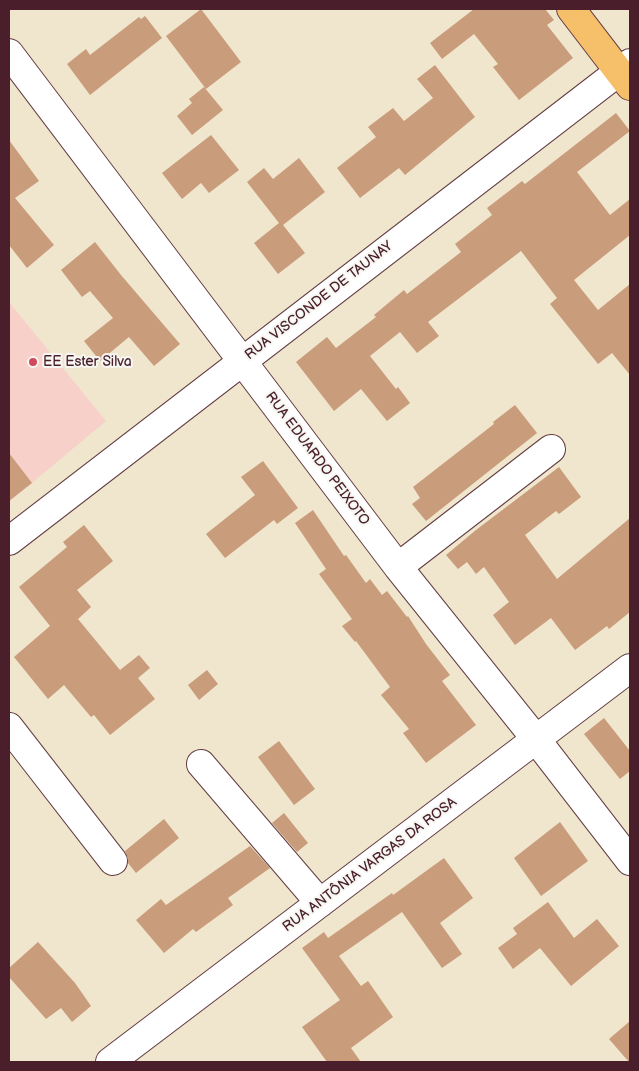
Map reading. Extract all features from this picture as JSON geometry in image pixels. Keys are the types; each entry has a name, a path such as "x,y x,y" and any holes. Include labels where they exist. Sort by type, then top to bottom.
{"main road":[{"path":"571,9 626,73"}],"street":[{"name":"RUA EDUARDO PEIXOTO","path":"9,53 398,567 535,738 630,861"},
{"name":"RUA VISCONDE DE TAUNAY","path":"9,541 242,361 626,73"},
{"path":"398,567 551,449"},
{"name":"RUA ANTÔNIA VARGAS DA ROSA","path":"110,1062 535,738 630,668"},
{"path":"9,727 114,861"},
{"path":"201,764 320,903"}],"shaded area":[{"name":"EE Ester Silva","path":"9,302 106,421 9,502"}],"building":[{"path":"201,9 241,62 206,89 166,36"},
{"path":"474,9 545,9 554,20 547,25 573,58 519,100 493,67 498,64 474,34 442,59 430,43"},
{"path":"145,16 162,38 90,95 67,64 86,49 90,55 139,17 141,19"},
{"path":"435,65 475,117 405,175 399,168 360,198 337,168 376,137 368,127 393,108 404,121 433,98 417,79"},
{"path":"204,87 223,110 192,135 177,116 192,103 189,99"},
{"path":"616,113 630,131 577,172 610,215 630,199 630,235 574,280 598,310 630,284 630,375 612,353 598,364 550,304 557,298 521,251 428,322 439,336 417,353 400,332 370,356 396,389 398,387 410,403 387,421 361,389 334,411 296,362 327,337 336,348 376,317 374,315 404,290 407,294 461,252 455,244 492,215 487,208 522,181 525,184"},
{"path":"211,135 239,170 209,193 201,183 182,199 162,173"},
{"path":"9,140 39,181 15,198 54,245 27,268 9,245"},
{"path":"299,158 325,192 283,225 305,253 278,274 254,243 279,223 247,182 264,168 273,179"},
{"path":"95,242 180,344 154,366 129,337 100,361 84,341 113,318 90,291 82,297 61,270"},
{"path":"515,405 537,433 426,521 412,504 420,498 413,487 494,424 493,422"},
{"path":"9,453 32,483 9,501"},
{"path":"263,461 298,508 277,524 274,520 225,558 206,534 255,495 241,477"},
{"path":"559,467 581,497 559,514 556,511 525,535 557,579 630,518 630,612 609,629 607,626 575,650 551,618 515,645 493,615 509,602 484,567 476,574 467,562 458,569 446,555"},
{"path":"313,510 344,556 346,555 366,583 370,579 382,595 387,591 408,616 426,644 450,675 442,681 476,725 426,763 403,733 409,729 381,695 390,687 356,641 342,626 352,619 319,574 326,569 295,523"},
{"path":"84,525 113,561 77,590 91,607 78,619 120,670 139,655 150,668 138,678 155,699 110,735 94,715 91,717 64,685 48,699 14,657 50,626 19,587 67,547 63,542"},
{"path":"207,670 218,684 199,700 188,685"},
{"path":"604,718 630,751 630,771 620,779 584,734"},
{"path":"279,741 315,789 294,805 258,757"},
{"path":"284,813 308,843 297,852 272,823"},
{"path":"164,819 179,838 136,873 128,863 125,851"},
{"path":"560,822 588,861 541,896 514,858"},
{"path":"250,846 270,868 228,898 233,905 196,932 193,929 164,953 136,920 161,899 166,905"},
{"path":"444,858 473,898 440,923 462,954 442,968 402,912 339,956 361,986 368,981 393,1017 351,1048 361,1062 327,1062 302,1027 340,1000 302,948 324,932 328,938 392,893 393,895"},
{"path":"548,902 574,938 597,919 619,946 571,986 540,948 513,969 498,948 517,934 513,928"},
{"path":"38,942 75,983 91,1006 72,1022 61,1008 46,1019 9,977 9,968"},
{"path":"630,1021 630,1062 629,1062 609,1039"}],"place":[{"name":"EE Ester Silva","path":"33,362"}]}
